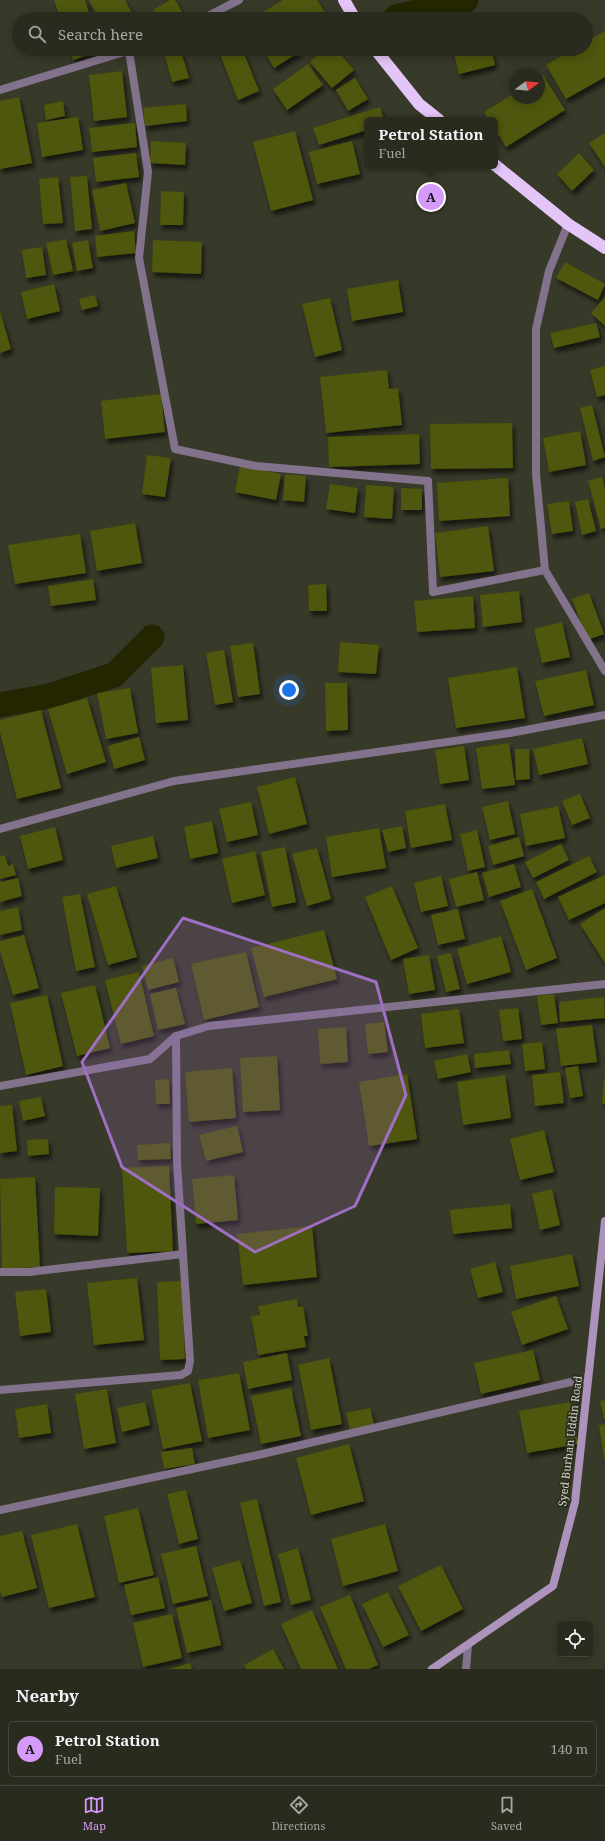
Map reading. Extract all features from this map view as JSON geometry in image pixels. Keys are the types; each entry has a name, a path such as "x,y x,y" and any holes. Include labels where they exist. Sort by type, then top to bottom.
{"highway":[{"path":"344,0 352,12"},
{"path":"381,56 419,104 435,117"},
{"path":"498,167 568,224 605,248"}],"street":[{"path":"216,12 239,0"},
{"path":"0,90 112,56"},
{"path":"133,56 148,172 140,258 175,449 256,466 428,481 433,592 545,570"},
{"path":"568,224 549,271 536,329 536,474 545,570 605,671"},
{"path":"0,829 174,781 510,733 605,715"},
{"path":"0,1086 150,1059 176,1036 209,1026 605,984"},
{"path":"0,1390 181,1375 188,1371 190,1361 177,1162 176,1036"},
{"name":"Syed Burhan Uddin Road","path":"432,1669 553,1586 576,1502 605,1221"},
{"path":"0,1272 29,1272 183,1254"},
{"path":"0,1510 258,1455 588,1378"},
{"path":"466,1669 468,1645"}],"highlighted area":[{"path":"183,918 376,982 406,1095 355,1206 255,1252 122,1167 82,1062"}],"building":[{"path":"54,0 85,0 89,12 58,12"},
{"path":"89,0 125,0 131,12 95,12"},
{"path":"170,0 175,0 182,12 154,12 153,10"},
{"path":"283,0 317,0 325,12 263,12"},
{"path":"605,31 605,77 566,99 546,65 562,56 593,56 593,38"},
{"path":"72,56 84,56 73,60"},
{"path":"165,56 182,56 189,78 172,82"},
{"path":"221,56 245,56 259,91 238,100"},
{"path":"267,56 293,56 274,68"},
{"path":"316,56 342,56 354,70 332,88 310,62"},
{"path":"455,56 493,56 495,65 459,74"},
{"path":"308,64 323,85 287,110 273,89"},
{"path":"122,71 127,117 94,121 89,75"},
{"path":"355,78 368,99 348,111 336,90"},
{"path":"545,78 565,110 506,147 498,134 498,117 487,117 484,112 509,97 509,104 545,104"},
{"path":"19,97 32,163 0,169 0,101"},
{"path":"63,101 65,116 46,120 44,105"},
{"path":"186,104 187,121 145,126 143,108"},
{"path":"380,107 383,117 364,117 364,131 319,145 313,128"},
{"path":"78,117 83,150 42,157 37,123"},
{"path":"135,123 137,147 92,152 89,128"},
{"path":"295,131 313,200 271,211 253,142"},
{"path":"605,133 605,167 589,143"},
{"path":"151,141 186,143 185,165 150,163"},
{"path":"352,141 360,174 317,184 309,152"},
{"path":"136,153 139,177 96,182 93,158"},
{"path":"579,153 594,170 572,191 557,174"},
{"path":"87,176 92,229 75,231 70,177"},
{"path":"58,177 63,223 43,224 39,179"},
{"path":"126,183 135,223 100,231 92,190"},
{"path":"161,191 184,192 183,225 160,225"},
{"path":"134,231 136,253 97,257 95,236"},
{"path":"66,239 73,271 53,275 46,243"},
{"path":"88,240 93,268 77,271 72,243"},
{"path":"153,240 202,242 201,274 152,272"},
{"path":"42,247 46,275 26,278 22,250"},
{"path":"565,262 605,284 598,300 556,278"},
{"path":"398,280 403,312 352,321 347,289"},
{"path":"54,284 60,311 27,319 21,292"},
{"path":"95,295 98,306 82,310 79,299"},
{"path":"605,297 605,326 591,313"},
{"path":"330,298 342,350 315,357 302,304"},
{"path":"0,312 11,349 0,353"},
{"path":"596,323 600,337 554,348 550,333"},
{"path":"605,366 605,395 597,397 590,370"},
{"path":"387,370 389,389 398,388 402,425 326,433 320,377"},
{"path":"161,394 165,432 105,439 101,401"},
{"path":"592,405 605,457 593,461 580,408"},
{"path":"512,423 513,468 431,469 430,424"},
{"path":"580,431 586,465 549,472 543,438"},
{"path":"419,434 420,464 329,467 328,437"},
{"path":"147,455 171,458 165,497 142,494"},
{"path":"240,466 281,474 276,500 235,492"},
{"path":"285,474 306,476 304,502 283,500"},
{"path":"602,477 605,489 605,528 601,529 588,481"},
{"path":"508,478 510,516 439,521 437,483"},
{"path":"330,484 358,488 355,513 326,509"},
{"path":"366,485 394,487 392,519 364,517"},
{"path":"401,488 422,489 422,510 401,510"},
{"path":"588,499 596,531 582,535 575,502"},
{"path":"569,501 573,531 552,534 547,504"},
{"path":"135,523 142,563 97,571 90,531"},
{"path":"488,526 494,571 440,577 435,533"},
{"path":"80,534 86,573 15,584 8,545"},
{"path":"93,579 96,600 51,606 48,586"},
{"path":"326,584 327,611 309,611 308,585"},
{"path":"519,591 522,622 483,627 480,595"},
{"path":"589,593 604,634 587,640 572,599"},
{"path":"473,596 475,628 417,632 414,601"},
{"path":"562,622 570,657 542,663 534,629"},
{"path":"340,642 379,645 376,674 338,672"},
{"path":"253,643 260,694 238,697 230,646"},
{"path":"224,650 233,702 215,705 206,653"},
{"path":"183,665 188,720 156,723 151,668"},
{"path":"517,667 525,718 456,728 448,678"},
{"path":"586,670 594,705 544,716 535,681"},
{"path":"325,683 347,683 348,730 326,731"},
{"path":"130,688 138,733 106,739 97,693"},
{"path":"87,698 106,762 67,774 48,709"},
{"path":"41,710 61,788 17,799 0,732 0,720"},
{"path":"139,737 145,760 114,769 108,746"},
{"path":"582,738 588,764 539,775 533,749"},
{"path":"509,743 515,785 482,789 476,748"},
{"path":"464,746 469,780 440,784 435,750"},
{"path":"515,749 529,749 530,779 516,780"},
{"path":"295,777 307,824 269,834 257,787"},
{"path":"580,794 590,818 572,825 562,801"},
{"path":"508,801 515,834 490,840 482,807"},
{"path":"251,802 258,835 227,842 219,809"},
{"path":"445,804 452,840 411,848 405,811"},
{"path":"558,806 565,838 526,846 520,814"},
{"path":"212,821 218,853 190,859 184,827"},
{"path":"402,826 406,848 388,852 382,830"},
{"path":"55,827 63,860 28,869 20,836"},
{"path":"379,828 386,868 332,877 326,837"},
{"path":"477,830 485,867 468,871 460,834"},
{"path":"153,836 158,858 116,868 111,846"},
{"path":"519,837 524,856 493,865 488,846"},
{"path":"561,844 569,860 533,878 525,862"},
{"path":"285,847 296,902 272,907 261,852"},
{"path":"317,848 331,899 307,906 292,854"},
{"path":"255,851 265,895 232,903 222,859"},
{"path":"5,855 8,866 13,864 16,875 0,879 0,856"},
{"path":"589,856 597,872 544,899 536,882"},
{"path":"514,864 521,887 489,897 482,873"},
{"path":"477,872 484,900 456,907 449,879"},
{"path":"605,875 605,903 569,920 558,897"},
{"path":"441,876 448,906 421,912 414,883"},
{"path":"18,878 22,896 0,902 0,882"},
{"path":"116,886 137,957 108,965 87,894"},
{"path":"392,886 418,948 391,960 365,897"},
{"path":"532,889 557,958 526,970 500,901"},
{"path":"80,894 95,967 76,971 62,897"},
{"path":"18,907 22,930 0,935 0,911"},
{"path":"605,908 605,963 580,924"},
{"path":"458,909 465,939 438,945 431,915"},
{"path":"324,930 337,979 264,997 251,948"},
{"path":"24,935 39,988 13,995 0,951 0,941"},
{"path":"501,936 511,972 467,984 457,949"},
{"path":"246,952 259,1007 204,1020 191,964"},
{"path":"451,953 460,989 446,992 437,956"},
{"path":"429,955 435,990 409,994 403,959"},
{"path":"173,958 179,982 148,990 142,966"},
{"path":"139,972 154,1036 121,1044 105,980"},
{"path":"95,985 110,1048 77,1056 61,993"},
{"path":"176,988 185,1024 158,1030 150,994"},
{"path":"554,994 558,1023 541,1025 537,996"},
{"path":"47,995 63,1066 26,1075 10,1003"},
{"path":"604,997 605,1018 560,1022 559,1002"},
{"path":"518,1008 522,1039 503,1041 499,1010"},
{"path":"459,1009 464,1043 425,1048 421,1014"},
{"path":"384,1022 388,1052 368,1054 365,1024"},
{"path":"592,1025 597,1062 561,1066 556,1029"},
{"path":"346,1027 348,1062 320,1064 318,1029"},
{"path":"542,1042 545,1069 525,1071 522,1044"},
{"path":"509,1050 511,1064 475,1068 474,1054"},
{"path":"467,1054 471,1072 438,1079 434,1061"},
{"path":"277,1056 280,1110 243,1112 240,1058"},
{"path":"578,1066 583,1096 570,1098 565,1068"},
{"path":"232,1068 236,1118 189,1122 185,1072"},
{"path":"560,1072 564,1103 535,1106 532,1075"},
{"path":"407,1074 417,1139 369,1146 359,1082"},
{"path":"505,1075 511,1118 463,1125 457,1082"},
{"path":"169,1079 170,1104 156,1104 155,1080"},
{"path":"605,1079 605,1104 602,1103"},
{"path":"41,1097 45,1116 23,1121 19,1101"},
{"path":"12,1105 17,1151 0,1153 0,1106"},
{"path":"237,1126 243,1152 206,1161 199,1135"},
{"path":"544,1130 554,1172 520,1180 510,1139"},
{"path":"48,1139 49,1154 28,1156 27,1140"},
{"path":"170,1143 171,1159 138,1160 137,1145"},
{"path":"169,1166 173,1251 127,1253 122,1168"},
{"path":"234,1175 238,1220 196,1224 192,1179"},
{"path":"35,1177 40,1267 2,1269 0,1179"},
{"path":"55,1187 100,1188 98,1236 54,1234"},
{"path":"552,1189 560,1225 540,1230 532,1194"},
{"path":"510,1204 512,1228 453,1234 450,1210"},
{"path":"312,1226 317,1277 243,1285 237,1234"},
{"path":"572,1254 579,1286 516,1299 510,1266"},
{"path":"495,1262 503,1292 478,1298 470,1269"},
{"path":"137,1278 144,1340 94,1345 87,1283"},
{"path":"182,1281 185,1359 160,1360 157,1282"},
{"path":"46,1289 51,1332 20,1336 15,1292"},
{"path":"556,1296 568,1329 522,1345 511,1312"},
{"path":"297,1299 298,1307 303,1306 308,1336 304,1336 306,1347 258,1355 251,1316 260,1315 258,1306"},
{"path":"533,1350 540,1380 481,1394 474,1363"},
{"path":"287,1353 292,1380 248,1389 243,1362"},
{"path":"329,1358 342,1424 311,1430 298,1365"},
{"path":"239,1373 250,1430 208,1438 198,1380"},
{"path":"190,1383 202,1441 163,1449 151,1390"},
{"path":"291,1388 301,1436 261,1444 251,1396"},
{"path":"107,1389 116,1443 84,1449 75,1394"},
{"path":"605,1400 605,1419 604,1419 600,1401"},
{"path":"145,1402 150,1425 122,1432 117,1408"},
{"path":"570,1402 578,1444 527,1453 519,1411"},
{"path":"47,1404 51,1433 19,1438 15,1409"},
{"path":"370,1408 374,1424 350,1430 346,1413"},
{"path":"605,1424 605,1459 604,1459 599,1425"},
{"path":"349,1444 364,1501 311,1515 296,1458"},
{"path":"192,1448 195,1464 164,1469 161,1452"},
{"path":"186,1490 198,1539 179,1544 167,1494"},
{"path":"257,1499 281,1602 264,1606 240,1503"},
{"path":"138,1508 154,1575 119,1583 104,1516"},
{"path":"77,1524 95,1597 49,1608 31,1535"},
{"path":"385,1524 398,1571 343,1586 331,1539"},
{"path":"22,1531 37,1588 2,1597 0,1591 0,1536"},
{"path":"196,1546 208,1596 173,1604 161,1554"},
{"path":"298,1548 311,1600 291,1605 278,1554"},
{"path":"240,1560 252,1603 224,1611 212,1568"},
{"path":"441,1565 463,1609 421,1631 398,1586"},
{"path":"158,1577 165,1608 131,1615 124,1585"},
{"path":"388,1592 409,1635 383,1647 362,1604"},
{"path":"350,1595 378,1665 369,1669 346,1669 320,1607"},
{"path":"211,1600 221,1645 187,1653 176,1608"},
{"path":"312,1610 338,1669 301,1669 281,1624"},
{"path":"172,1614 182,1658 143,1667 133,1623"},
{"path":"273,1649 284,1669 246,1669 244,1665"},
{"path":"190,1663 192,1669 170,1669"}],"waterway":[{"path":"417,12 466,0"},
{"path":"0,705 49,696 114,675 152,637"}],"place":[{"name":"Petrol Station","path":"431,197"}]}
